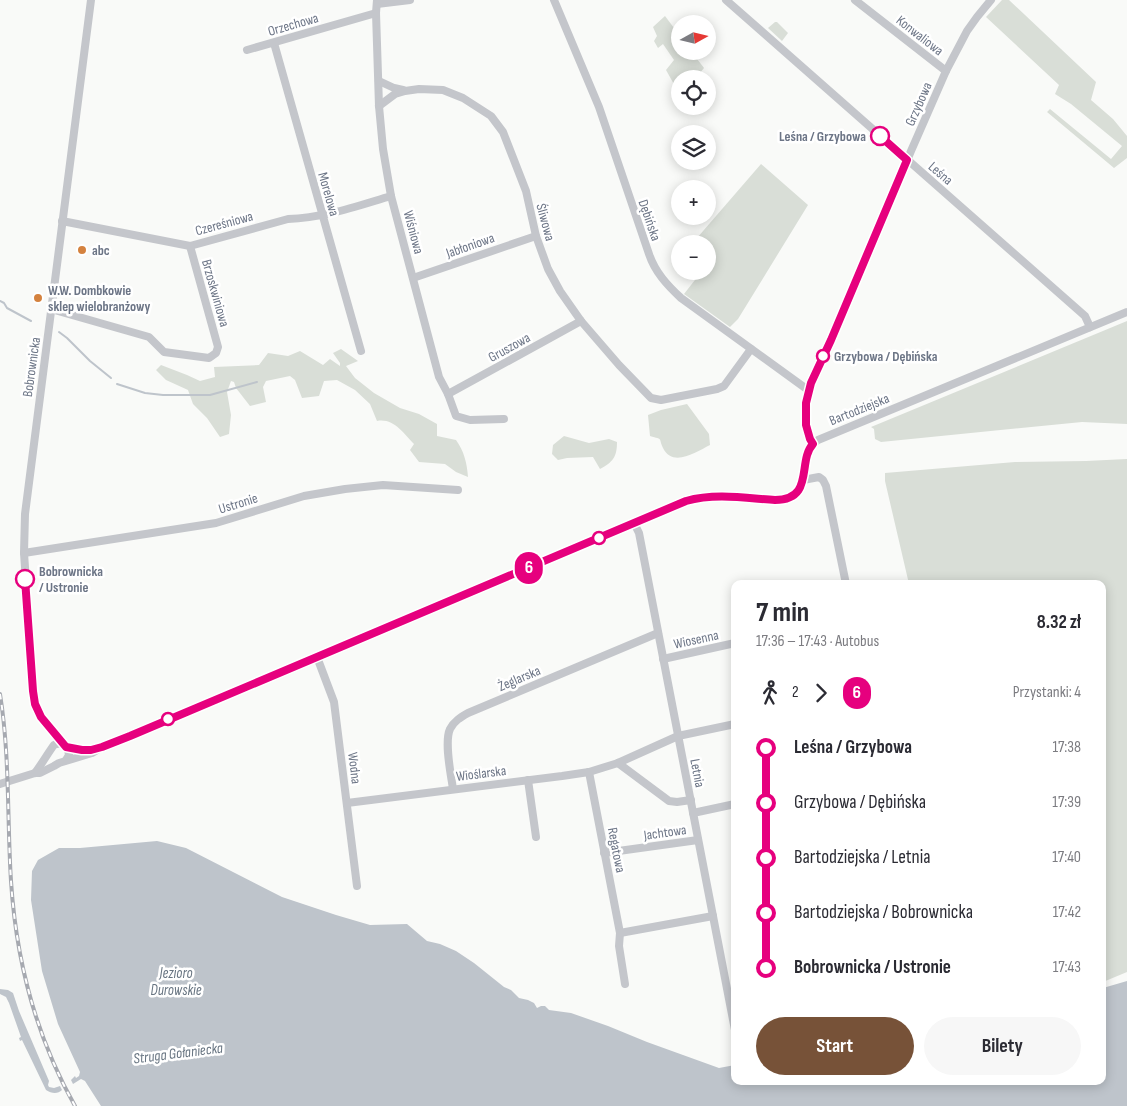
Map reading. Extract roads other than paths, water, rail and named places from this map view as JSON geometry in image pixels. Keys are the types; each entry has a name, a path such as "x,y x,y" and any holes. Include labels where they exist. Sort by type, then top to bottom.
{"street":[{"name":"Bobrownicka","path":"66,746 41,717 34,697 24,553 25,514 91,0"},
{"path":"377,2 410,0"},
{"name":"Dębińska","path":"554,0 599,107 647,248 656,269 666,283 681,298 808,390"},
{"name":"Leśna","path":"726,0 1085,316 1090,327"},
{"name":"Konwaliowa","path":"855,0 946,71"},
{"name":"Grzybowa","path":"808,390 946,71 968,31 992,0"},
{"name":"Wiśniowa","path":"377,2 379,106 383,149 391,196 439,376 456,416 470,420 504,419"},
{"name":"Orzechowa","path":"247,50 376,13"},
{"name":"Morelowa","path":"274,43 361,351"},
{"name":"Śliwowa","path":"379,81 405,91"},
{"name":"Śliwowa","path":"379,106 395,94 405,91 419,89 443,90 463,98 492,116 503,132 526,191 536,236 548,269 560,291 581,321 651,398 661,400 724,386 751,349"},
{"name":"Czereśniowa","path":"62,221 190,246 288,219 322,215 391,196"},
{"name":"Jabłoniowa","path":"413,278 536,236"},
{"name":"Brzoskwiniowa","path":"51,309 149,337 164,352 209,358 216,353 218,347 190,246"},
{"name":"Bartodziejska","path":"813,444 821,438 1127,312"},
{"name":"Gruszowa","path":"448,394 581,321"},
{"path":"54,733 51,758 56,762 92,753 102,747 686,501 714,496 784,499 796,493 803,480 808,451 813,444 806,425 808,390"},
{"path":"803,480 819,477 826,486 845,580"},
{"name":"Ustronie","path":"24,553 216,523 304,496 345,489 383,485 458,490"},
{"name":"Letnia","path":"634,523 638,533 658,633 731,1009"},
{"name":"Żeglarska","path":"453,789 448,751 448,734 458,718 658,633"},
{"name":"Wiosenna","path":"663,659 731,644"},
{"name":"Wodna","path":"317,657 334,702 357,886"},
{"name":"Wioślarska","path":"347,803 589,772 618,763 678,736 731,725"},
{"path":"35,772 52,749 60,744 87,750 102,747"},
{"path":"0,784 35,772 40,773 63,761 68,758 69,752 66,746"},
{"path":"618,763 669,801 691,800"},
{"name":"Regatowa","path":"589,772 620,933 619,946 626,984"},
{"path":"528,780 536,836"},
{"path":"693,813 731,805"},
{"name":"Jachtowa","path":"604,853 698,840"},
{"path":"620,933 713,916"}],"water":[{"name":"Jezioro Durowskie","path":"157,841 186,848 282,897 336,915 370,925 407,924 427,941 456,951 504,987 511,990 519,998 534,1003 537,1008 545,1006 549,1010 571,1013 719,1068 731,1066 731,1085 1106,1085 1106,987 1127,981 1127,1106 101,1106 85,1081 81,1079 73,1084 71,1080 75,1076 76,1078 79,1076 80,1072 58,1024 42,971 31,900 32,871 38,860 59,848"},
{"path":"0,989 13,993 49,1081 49,1087 60,1086 62,1090 57,1093 46,1090 22,1040 20,1041 19,1038 21,1037 9,1003 6,997 0,994"}],"waterway":[{"path":"0,301 7,308 31,321"},
{"path":"59,332 111,378"},
{"path":"117,384 145,393 210,395 257,382"}],"railway":[{"path":"0,694 7,764 11,881 23,968 30,997 49,1053 75,1106"}],"place":[{"name":"Leśna / Grzybowa","path":"880,136"},
{"name":"abc","path":"82,250"},
{"name":"W.W. Dombkowie sklep wielobranżowy","path":"38,298"},
{"name":"Grzybowa / Dębińska","path":"823,356"},
{"name":"Bobrownicka / Ustronie","path":"25,579"}],"water label":[{"name":"Struga Gołaniecka","path":"178,1053"}]}
